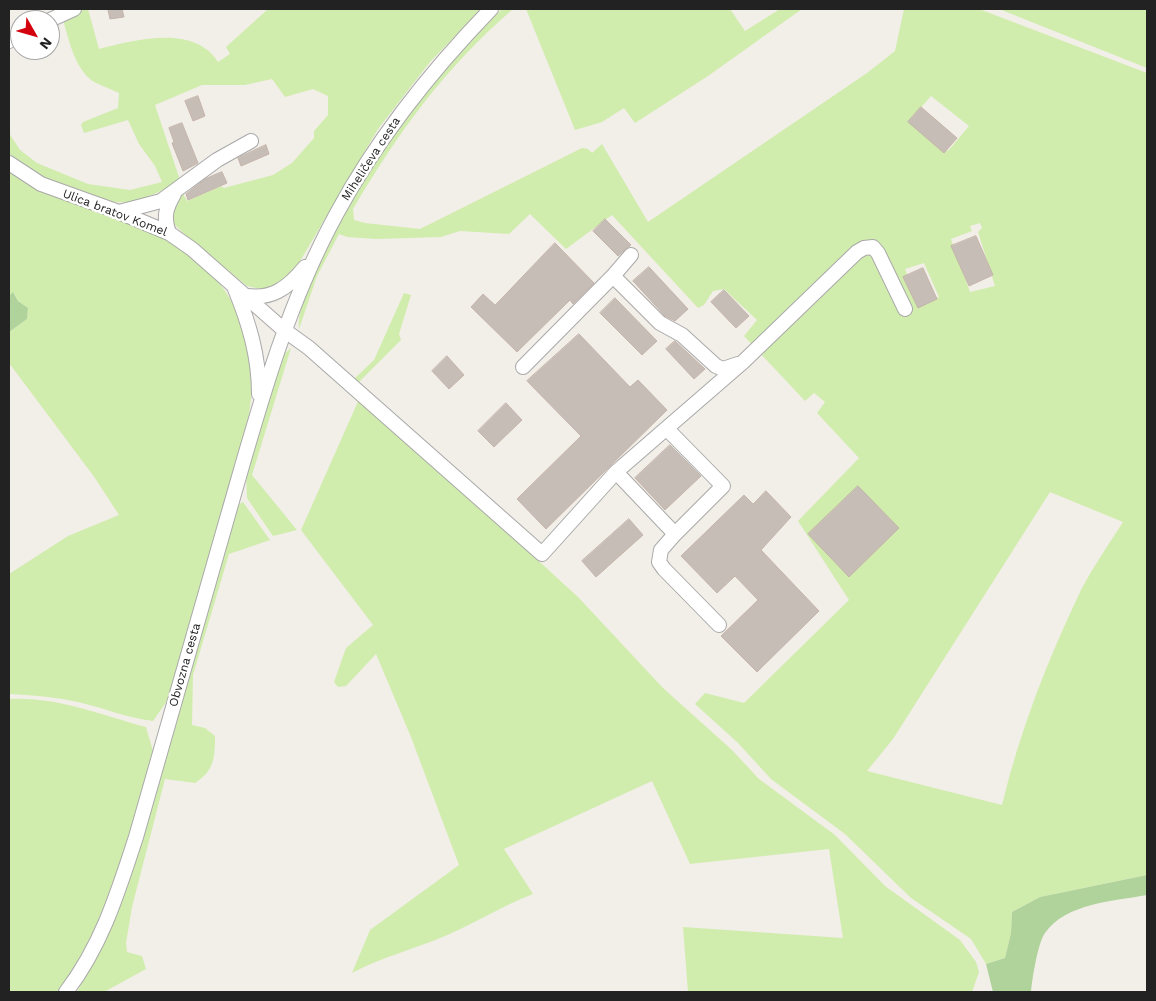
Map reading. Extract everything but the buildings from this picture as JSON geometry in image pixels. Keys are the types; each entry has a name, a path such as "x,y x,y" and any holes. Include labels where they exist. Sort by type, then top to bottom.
{"street":[{"path":"60,15 74,9"},
{"name":"Miheličeva cesta","path":"284,330 315,255 351,188 383,137 438,64 491,9"},
{"path":"119,212 161,201 175,193 216,160 251,141"},
{"name":"Ulica bratov Komel","path":"9,163 40,184 119,212 169,233 204,258 284,330 309,348 396,423 538,553 544,554 562,530 616,472"},
{"path":"169,233 165,222 165,212 175,193"},
{"path":"675,534 616,472 743,362 798,307 864,248 872,248 878,253 905,309"},
{"path":"239,290 257,298 268,297 282,290 315,255"},
{"path":"523,367 631,255"},
{"path":"612,276 660,323 682,335 716,366 723,369 743,362"},
{"path":"239,290 256,353 259,405"},
{"name":"Obvozna cesta","path":"66,992 96,946 115,900 154,774 259,405 284,330"},
{"path":"667,429 723,486 661,550 659,562 719,625"}],"green space":[{"path":"84,9 88,9 99,49 147,39 180,39 208,50 218,62 230,54 226,47 268,9 481,9 430,62 378,129 296,268 284,283 265,290 247,286 185,235 173,223 170,215 182,192 187,201 221,186 224,188 273,175 292,163 314,138 314,131 328,115 328,96 313,89 285,97 272,79 245,85 202,85 155,105 180,180 155,194 128,202 115,202 83,194 32,171 9,154 9,133 20,150 37,163 88,184 130,190 162,182 155,166 139,144 128,120 84,133 81,125 83,122 118,108 119,93 87,77 77,62 63,20"},
{"path":"502,9 513,9 465,55 424,102 370,180 353,209 354,220 420,229 582,148 588,149 592,153 602,144 648,222 867,73 895,51 904,9 979,9 1147,73 1147,875 1040,897 1012,912 1011,933 1005,958 986,964 971,939 911,898 845,834 771,779 738,743 695,704 705,693 744,703 849,600 798,521 859,458 817,413 825,402 814,393 805,401 744,336 757,320 724,289 713,291 704,305 698,308 612,215 566,249 530,214 509,234 460,231 441,237 376,239 347,237 339,234 317,276 299,329 300,313 307,290 334,232 353,197 396,129 446,66","holes":["931,96 969,126 948,151 911,119","980,223 982,228 978,232 995,286 970,292 951,239 972,231 970,226","924,263 939,297 918,304 905,269","1050,492 1123,522 1081,590 1057,642 1026,722 1002,805 867,771 893,739"]},
{"path":"526,9 730,9 745,31 780,9 802,9 708,76 635,123 624,108 602,122 575,130"},
{"path":"999,9 1147,9 1147,68"},
{"path":"9,171 44,190 153,232 192,255 211,273 226,293 238,314 247,338 251,362 252,388 249,415 169,698 153,721 134,718 69,700 9,694 9,574 68,536 119,515 95,478 9,363 9,332 27,319 28,308 18,301 14,293 9,296"},
{"path":"13,292 18,301 28,308 27,319 9,332 9,296"},
{"path":"404,293 411,295 399,334 401,340 358,383 354,379 374,360"},
{"path":"291,348 252,475 297,530 273,536 247,498 246,473 278,369 284,354"},
{"path":"360,397 579,598 663,688 732,750 759,779 835,835 885,886 960,940 976,962 979,972 972,992 688,992 683,927 843,938 829,849 690,864 652,781 504,849 533,894 445,936 375,962 352,973 370,930 459,865 411,737 376,654 346,686 338,687 334,682 346,648 373,625 301,530"},
{"path":"243,502 270,540 229,554 193,675 192,725 205,728 215,736 215,751 210,769 195,783 165,779 132,907 126,943 127,952 142,956 146,969 104,992 77,992 113,922 236,511 238,505"},
{"path":"9,699 44,700 61,703 146,727 153,751 126,845 105,905 92,935 59,992 9,992"},
{"path":"1147,875 1147,895 1078,909 1054,923 1045,933 1040,944 1031,992 993,992 986,964 1005,958 1011,933 1012,912 1040,897"}]}
